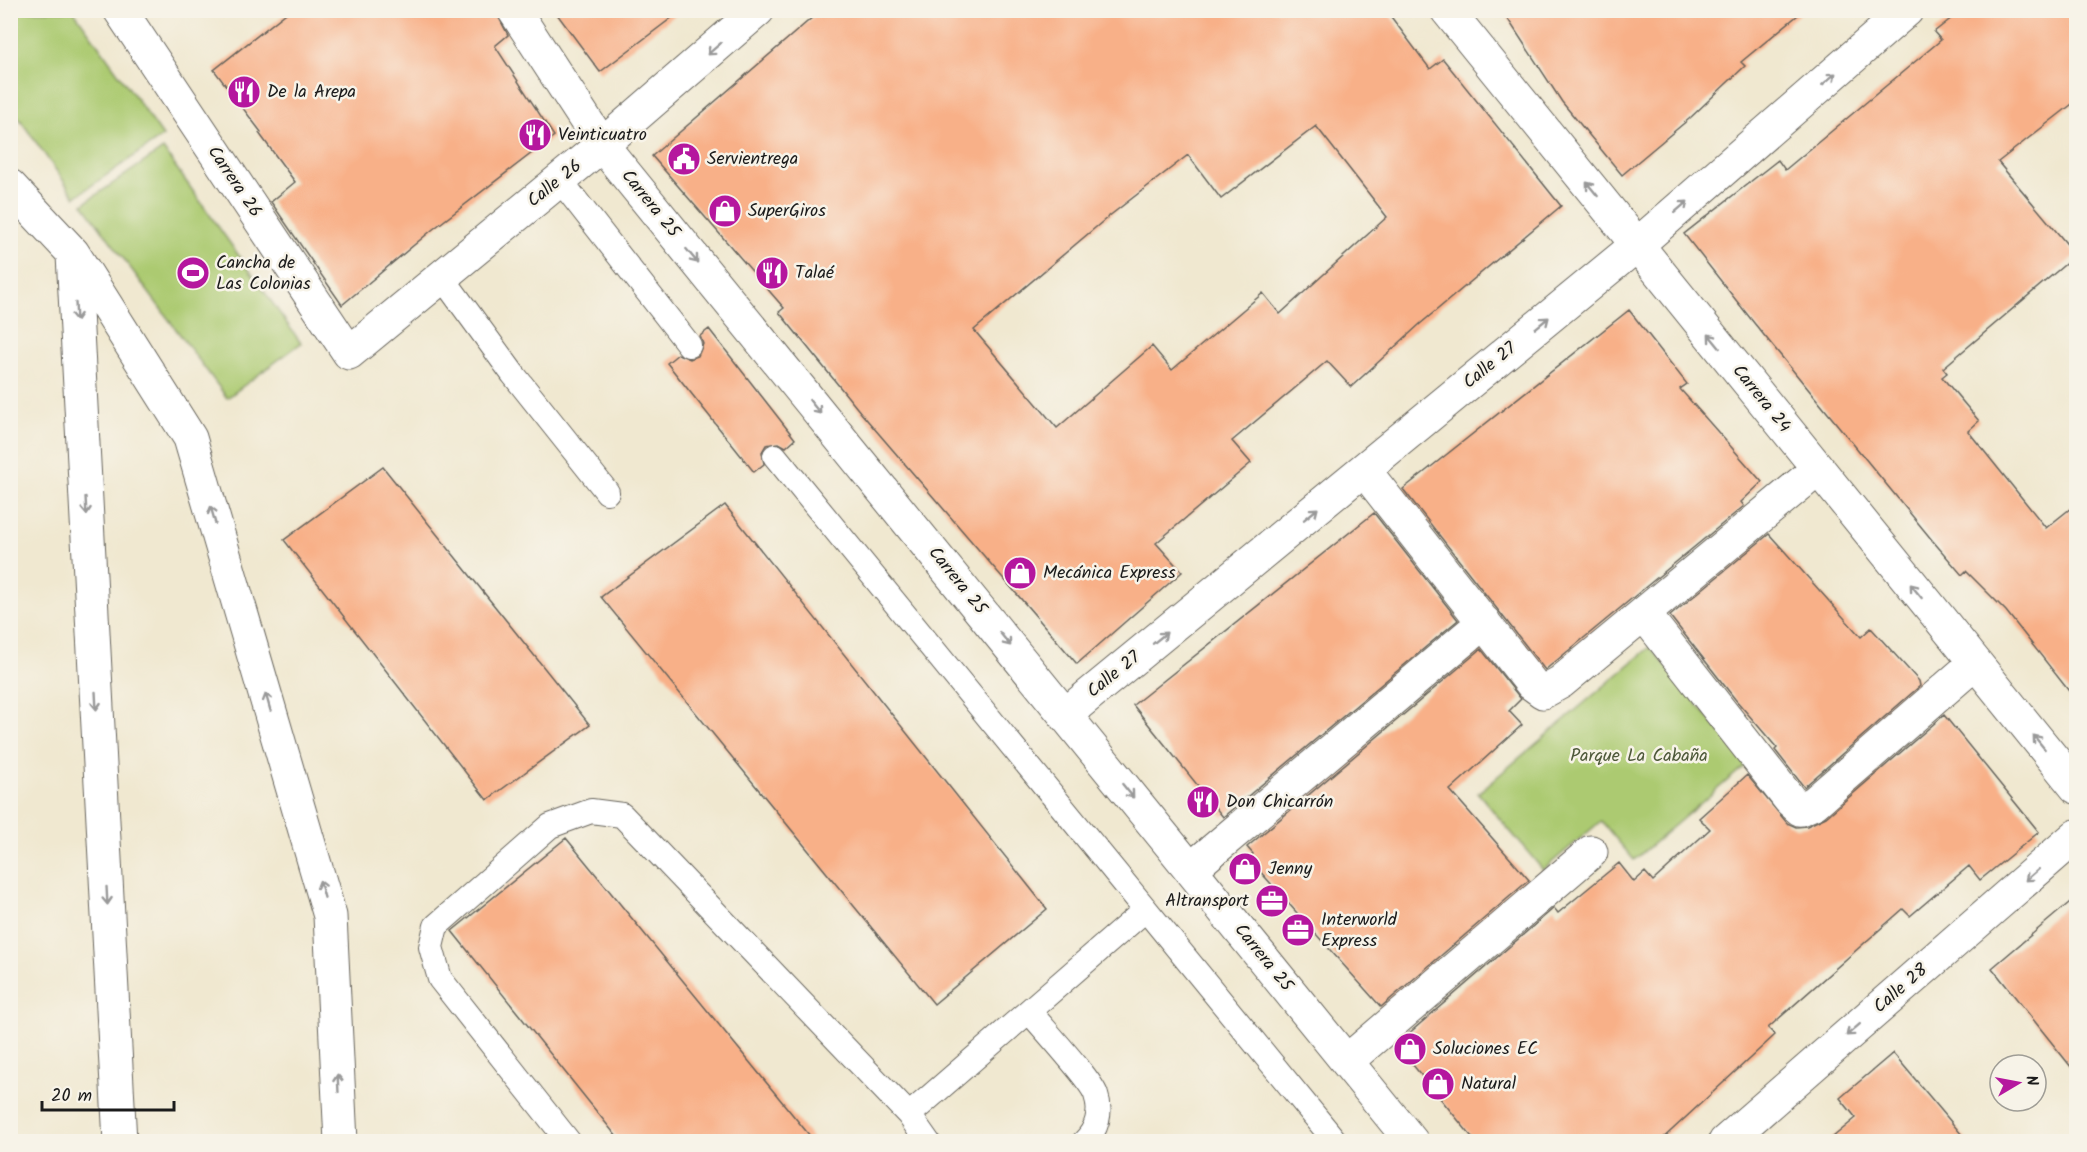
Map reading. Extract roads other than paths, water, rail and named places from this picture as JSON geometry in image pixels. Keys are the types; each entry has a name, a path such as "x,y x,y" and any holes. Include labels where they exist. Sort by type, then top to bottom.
{"street":[{"name":"Carrera 26","path":"120,10 349,353"},
{"name":"Carrera 25","path":"514,10 602,145 1412,1142"},
{"name":"Calle 26","path":"349,353 602,145 758,10"},
{"name":"Carrera 24","path":"1447,10 1817,470 2076,787"},
{"name":"Calle 27","path":"1066,714 1637,245 1907,10"},
{"path":"10,186 73,253 190,438 330,916 341,1142"},
{"path":"73,253 120,1142"},
{"path":"1364,470 1532,684 1543,692 1561,681 1644,614 1817,470"},
{"path":"1644,614 1718,711 1800,809 1814,803 1975,663"},
{"path":"1191,869 1484,622"},
{"name":"Calle 28","path":"1725,1142 2076,836"},
{"path":"1347,1061 1591,852"}],"lane":[{"path":"560,180 689,345"},
{"path":"442,277 513,374 607,492"},
{"path":"775,456 1336,1142"},
{"path":"569,1142 440,980 431,947 436,926 550,826 591,811 622,815 909,1115 928,1142"},
{"path":"909,1115 1145,910"},
{"path":"1029,1011 1096,1093 1100,1113 1091,1135 1084,1142"}],"place":[{"name":"De la Arepa","path":"244,92"},
{"name":"Veinticuatro","path":"535,135"},
{"name":"Servientrega","path":"684,159"},
{"name":"SuperGiros","path":"725,211"},
{"name":"Cancha de Las Colonias","path":"193,273"},
{"name":"Talaé","path":"772,273"},
{"name":"Mecánica Express","path":"1020,573"},
{"name":"Don Chicarrón","path":"1203,802"},
{"name":"Jenny","path":"1245,869"},
{"name":"Altransport","path":"1272,901"},
{"name":"Interworld Express","path":"1298,930"},
{"name":"Soluciones EC","path":"1410,1049"},
{"name":"Natural","path":"1438,1084"}],"park label":[{"name":"Parque La Cabaña","path":"1639,756"}]}
